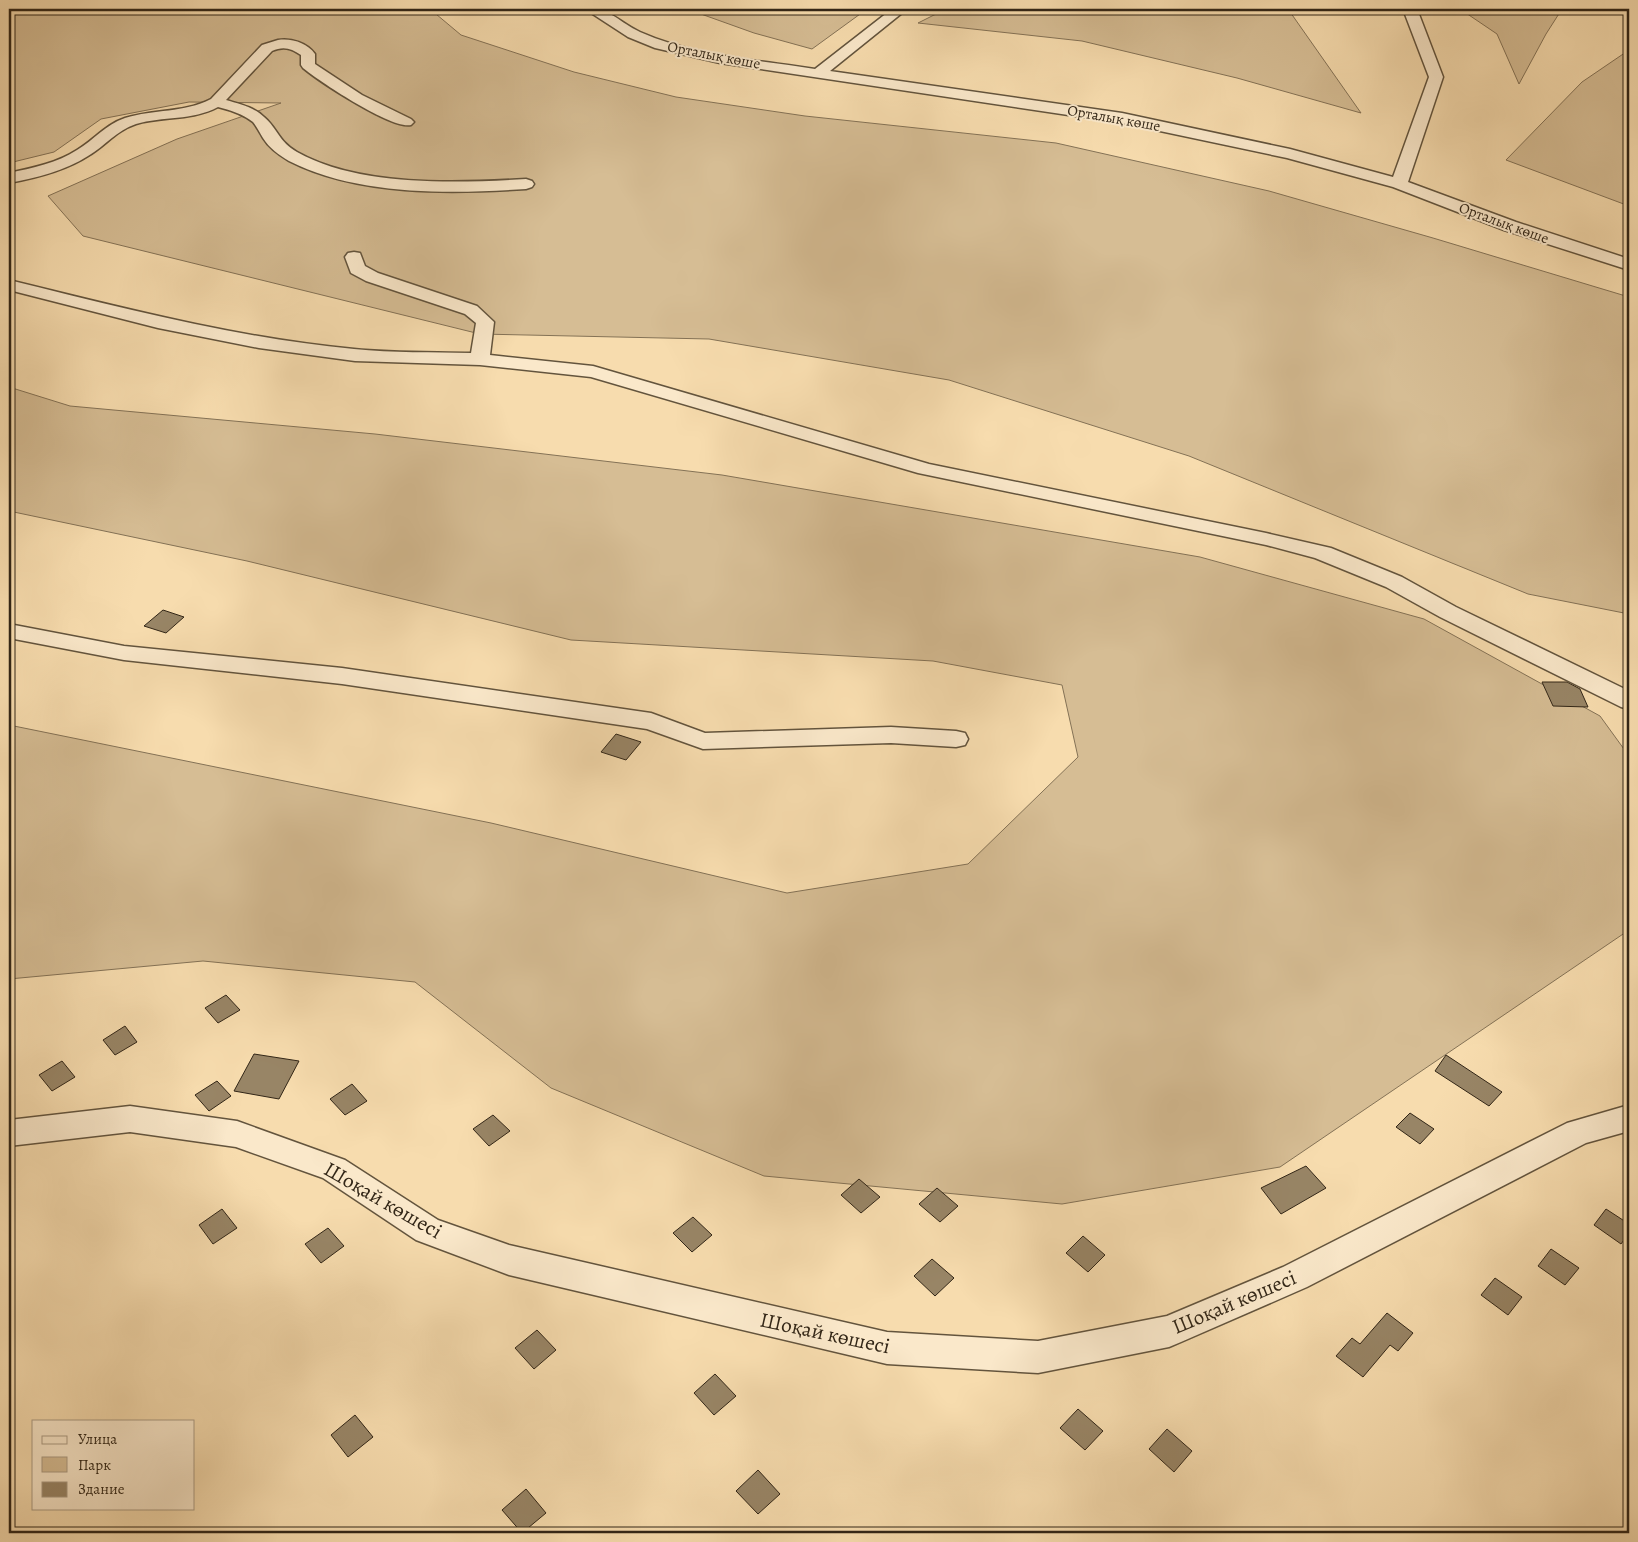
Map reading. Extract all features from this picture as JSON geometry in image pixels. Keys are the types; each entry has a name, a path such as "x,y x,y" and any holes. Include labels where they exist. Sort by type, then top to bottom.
{"street":[{"name":"Орталық көше","path":"592,9 633,34 660,45 720,58 1122,118 1290,154 1399,184 1510,226 1629,265"},
{"path":"818,73 900,9"},
{"path":"1399,184 1436,77 1410,9"},
{"path":"9,178 43,170 78,156 102,137 130,121 199,111 216,102 267,48 279,44 291,44 308,54 308,65 312,69 357,98 406,122"},
{"path":"216,102 242,110 256,117 286,153 313,166 332,172 381,182 426,187 472,188 526,184"},
{"path":"354,257 357,269 372,277 471,310 485,322 480,359"},
{"path":"9,284 158,323 259,342 355,356 480,359 592,372 925,469 1266,539 1323,553 1394,582 1448,612 1629,701"},
{"path":"9,631 124,653 342,676 651,721 703,741 891,735 956,739"},
{"name":"Шоқай көшесі","path":"9,1134 130,1119 237,1134 334,1169 427,1230 510,1260 887,1348 1038,1357 1169,1331 1295,1277 1578,1132 1629,1118"}],"green space":[{"path":"9,9 430,9 461,35 574,72 676,97 805,116 1056,143 1269,191 1629,297 1629,614 1528,594 1189,456 949,380 709,339 480,334 83,236 48,196 177,139 281,103 189,102 101,119 54,152 9,163"},
{"path":"687,9 867,9 812,49 754,33"},
{"path":"946,9 1288,9 1361,113 1237,78 1082,41 918,23"},
{"path":"1460,9 1562,9 1519,84 1497,34"},
{"path":"1629,50 1629,206 1506,160 1582,82"},
{"path":"9,387 70,406 375,434 722,475 1200,557 1424,619 1600,716 1629,756 1629,930 1280,1167 1062,1204 764,1176 551,1088 415,982 203,961 9,979 9,725 491,823 787,893 968,864 1078,757 1062,685 933,661 571,640 247,561 9,511"}],"building":[{"path":"163,610 184,617 166,633 144,626"},
{"path":"1542,682 1567,682 1580,689 1588,707 1553,706"},
{"path":"616,734 641,742 626,760 601,752"},
{"path":"226,995 240,1010 218,1023 205,1008"},
{"path":"125,1026 137,1042 115,1055 103,1040"},
{"path":"254,1054 299,1061 279,1099 234,1091"},
{"path":"1446,1055 1502,1092 1489,1106 1435,1071"},
{"path":"62,1061 75,1077 52,1091 39,1075"},
{"path":"217,1081 231,1096 209,1111 195,1095"},
{"path":"352,1084 367,1101 345,1115 330,1099"},
{"path":"1410,1113 1434,1129 1420,1144 1396,1127"},
{"path":"493,1115 510,1131 489,1146 473,1129"},
{"path":"1306,1166 1326,1188 1281,1214 1261,1188"},
{"path":"859,1179 880,1197 861,1213 841,1195"},
{"path":"937,1188 958,1206 940,1222 919,1204"},
{"path":"222,1209 237,1228 213,1244 199,1225"},
{"path":"1606,1209 1629,1224 1629,1233 1621,1244 1594,1225"},
{"path":"693,1217 712,1235 692,1252 673,1233"},
{"path":"328,1228 344,1246 321,1263 305,1244"},
{"path":"1083,1236 1105,1255 1088,1272 1066,1253"},
{"path":"1551,1249 1579,1268 1565,1285 1538,1266"},
{"path":"932,1259 954,1278 935,1296 914,1276"},
{"path":"1495,1278 1522,1297 1508,1315 1481,1295"},
{"path":"1387,1313 1413,1333 1398,1351 1390,1345 1363,1377 1336,1356 1352,1338 1360,1344"},
{"path":"537,1330 556,1350 534,1369 515,1348"},
{"path":"715,1374 736,1396 714,1415 694,1393"},
{"path":"1078,1409 1103,1431 1085,1450 1060,1428"},
{"path":"355,1415 373,1437 348,1457 331,1435"},
{"path":"1167,1429 1192,1451 1174,1472 1149,1449"},
{"path":"758,1470 780,1494 758,1514 736,1491"},
{"path":"526,1489 546,1513 522,1533 502,1510"}]}
